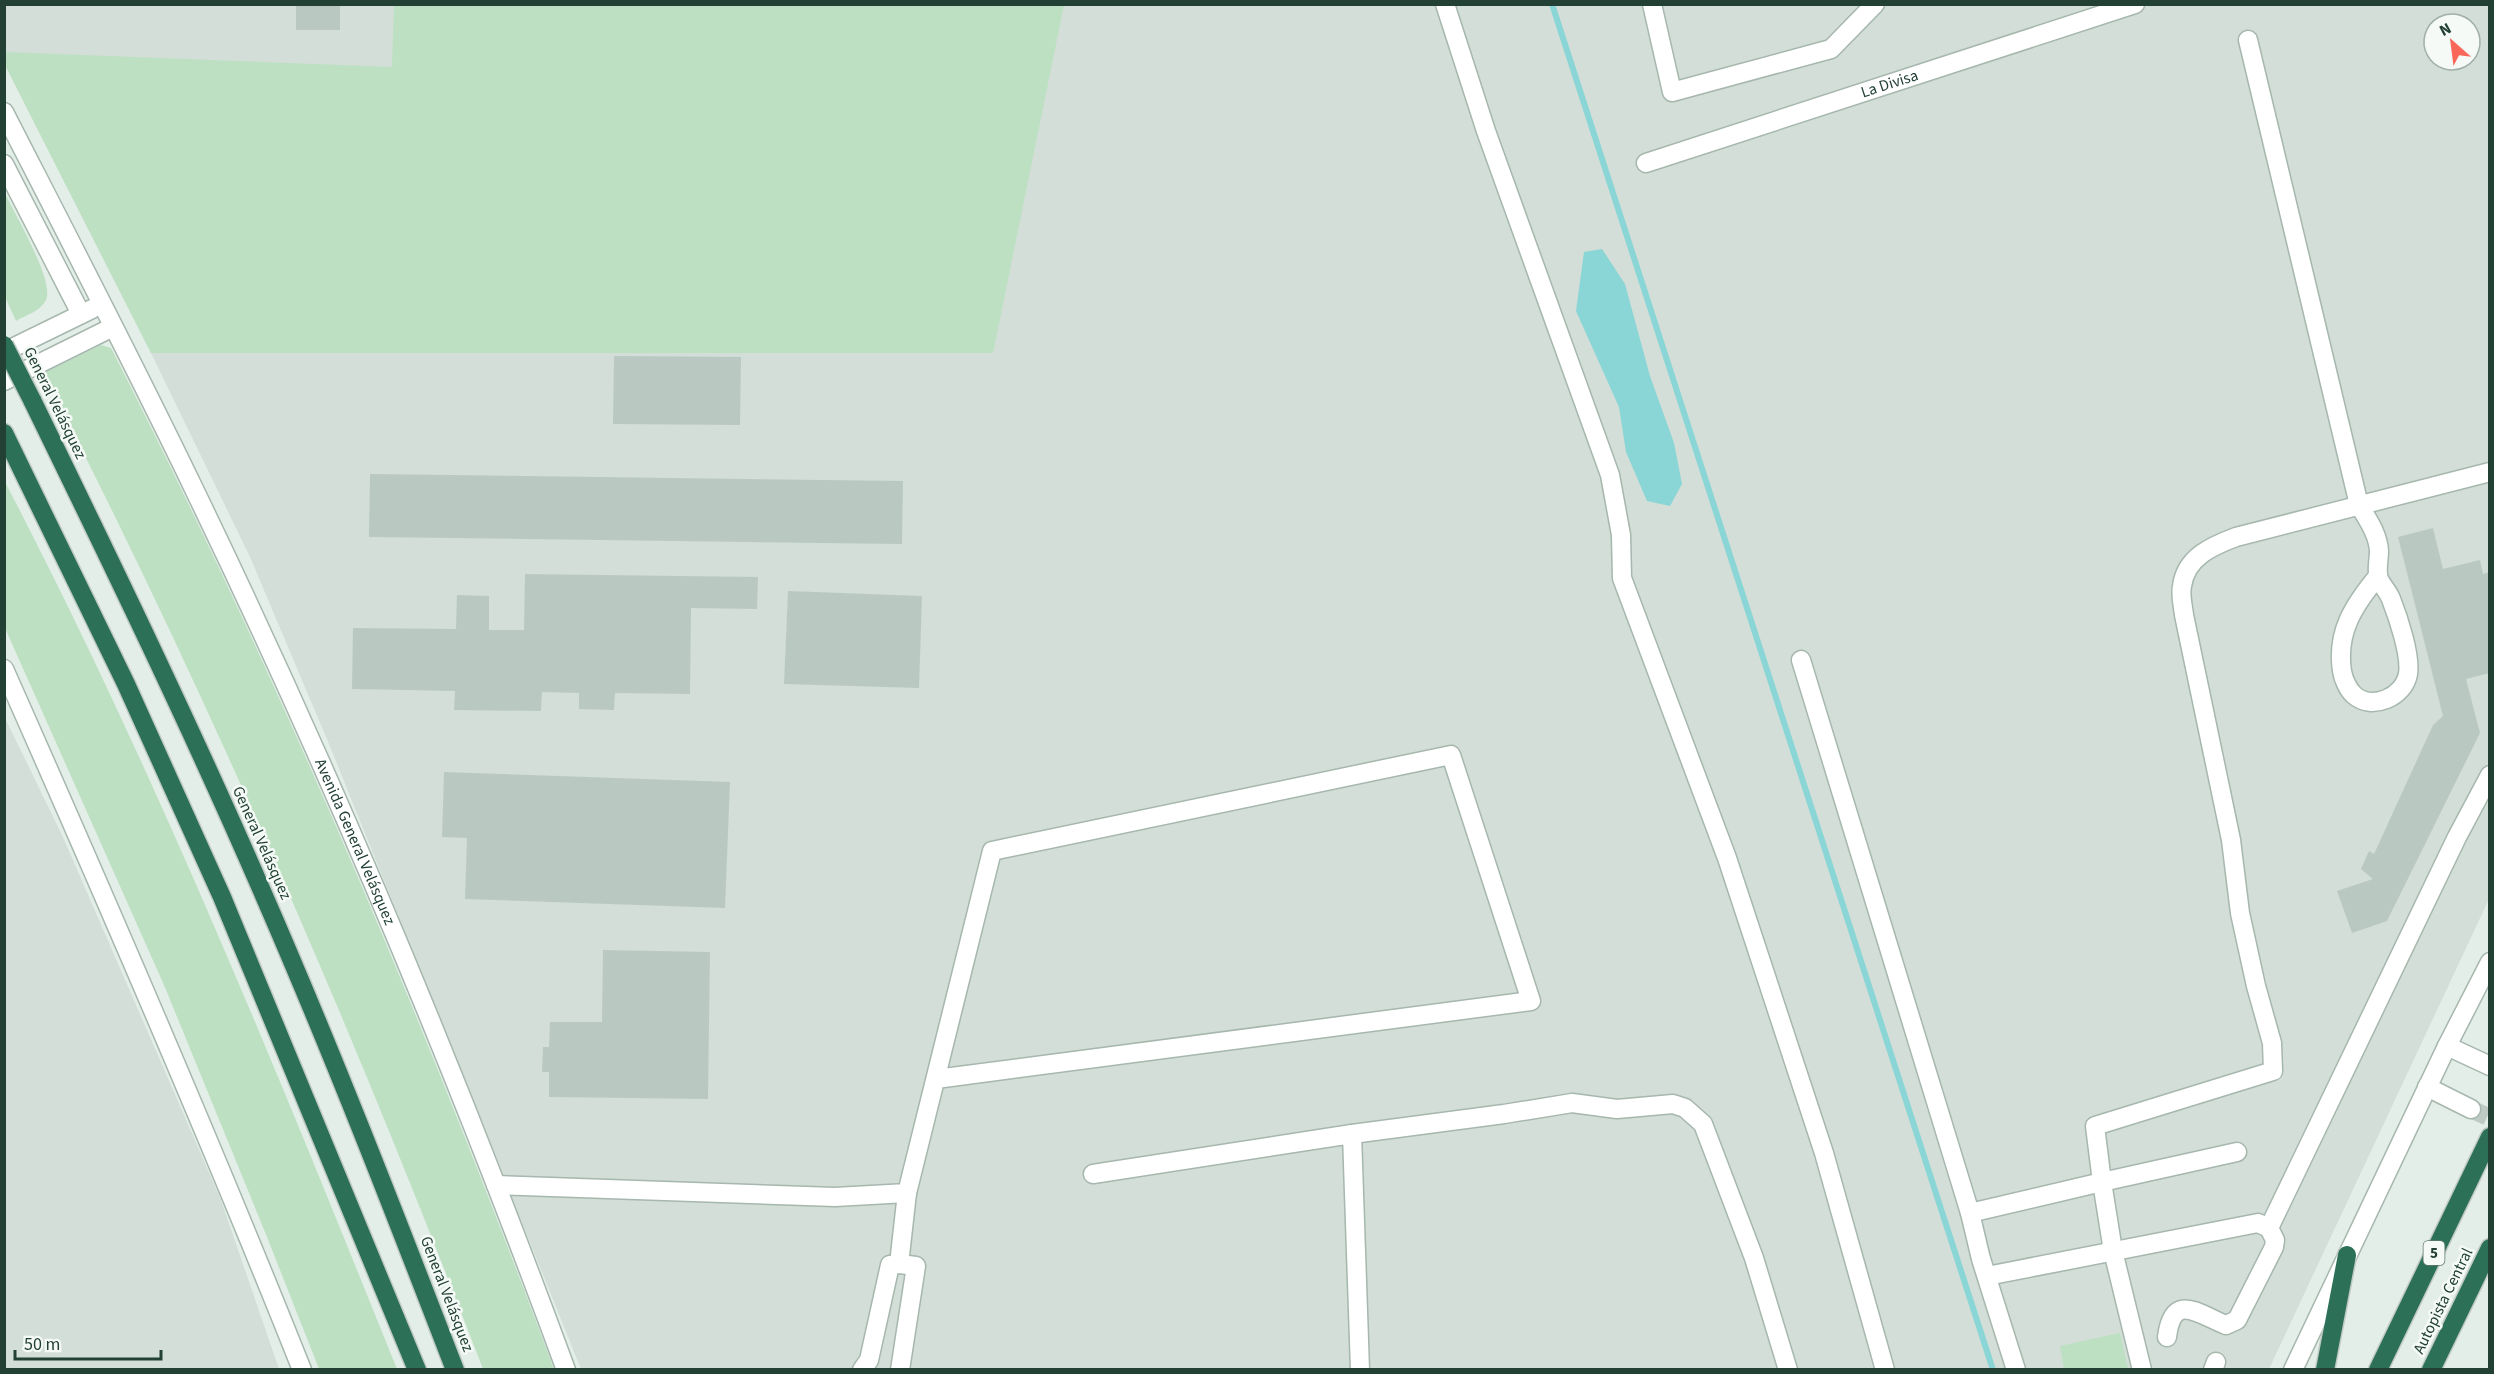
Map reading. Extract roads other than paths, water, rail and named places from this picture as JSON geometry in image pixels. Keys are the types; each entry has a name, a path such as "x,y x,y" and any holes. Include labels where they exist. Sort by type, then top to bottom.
{"highway":[{"name":"General Velásquez","path":"4,345 151,647 262,890 390,1199 455,1370"},
{"path":"4,433 131,694 222,897 353,1209 417,1370"},
{"name":"Autopista Central","path":"2378,1370 2490,1137"},
{"name":"Autopista Central","path":"2432,1370 2490,1248"},
{"path":"2325,1370 2347,1255"}],"street":[{"path":"1445,4 1486,131 1610,475 1621,535 1622,578 1731,870 1824,1153 1885,1370"},
{"path":"1652,4 1672,92 1831,49 1875,4"},
{"name":"La Divisa","path":"1646,163 1881,88 2095,9 2135,4"},
{"path":"2248,40 2360,506 2377,538 2378,576 2395,610 2402,637 2408,673 2400,691 2376,702 2363,701 2352,695 2343,677 2340,658 2347,620 2359,599 2378,576"},
{"name":"Avenida General Velásquez","path":"4,112 194,489 326,778 399,944 496,1185 566,1370"},
{"path":"4,164 81,314"},
{"path":"4,352 101,304"},
{"path":"4,381 113,327"},
{"path":"2142,1370 2113,1251 2095,1126 2273,1071 2272,1042 2256,986 2240,913 2231,840 2184,615 2182,586 2191,562 2211,546 2236,537 2490,472"},
{"path":"1801,660 2016,1370"},
{"path":"4,669 128,947 211,1142 302,1370"},
{"path":"899,1264 907,1193 992,851 1451,755 1531,1001 936,1079"},
{"path":"2269,1228 2490,775"},
{"path":"2293,1370 2427,1087 2490,962"},
{"path":"2447,1046 2490,1066"},
{"path":"2427,1087 2471,1109"},
{"path":"1092,1174 1572,1103 1617,1109 1673,1104 1685,1108 1703,1124 1754,1258 1788,1370"},
{"path":"1352,1134 1360,1370"},
{"path":"1970,1214 2237,1152"},
{"path":"496,1185 835,1197 907,1193"},
{"path":"1987,1276 2258,1223 2269,1228 2275,1240 2274,1247 2236,1320 2226,1324 2187,1309 2176,1312 2169,1319 2167,1337"},
{"path":"862,1370 869,1360 890,1266 899,1264 916,1266 900,1370"}],"water":[{"path":"1602,249 1625,284 1650,376 1674,443 1682,484 1670,506 1647,501 1626,452 1619,407 1576,311 1584,252"}],"waterway":[{"path":"1552,4 1993,1370"}],"tunnel":[{"path":"2471,1109 2490,1118"}]}
